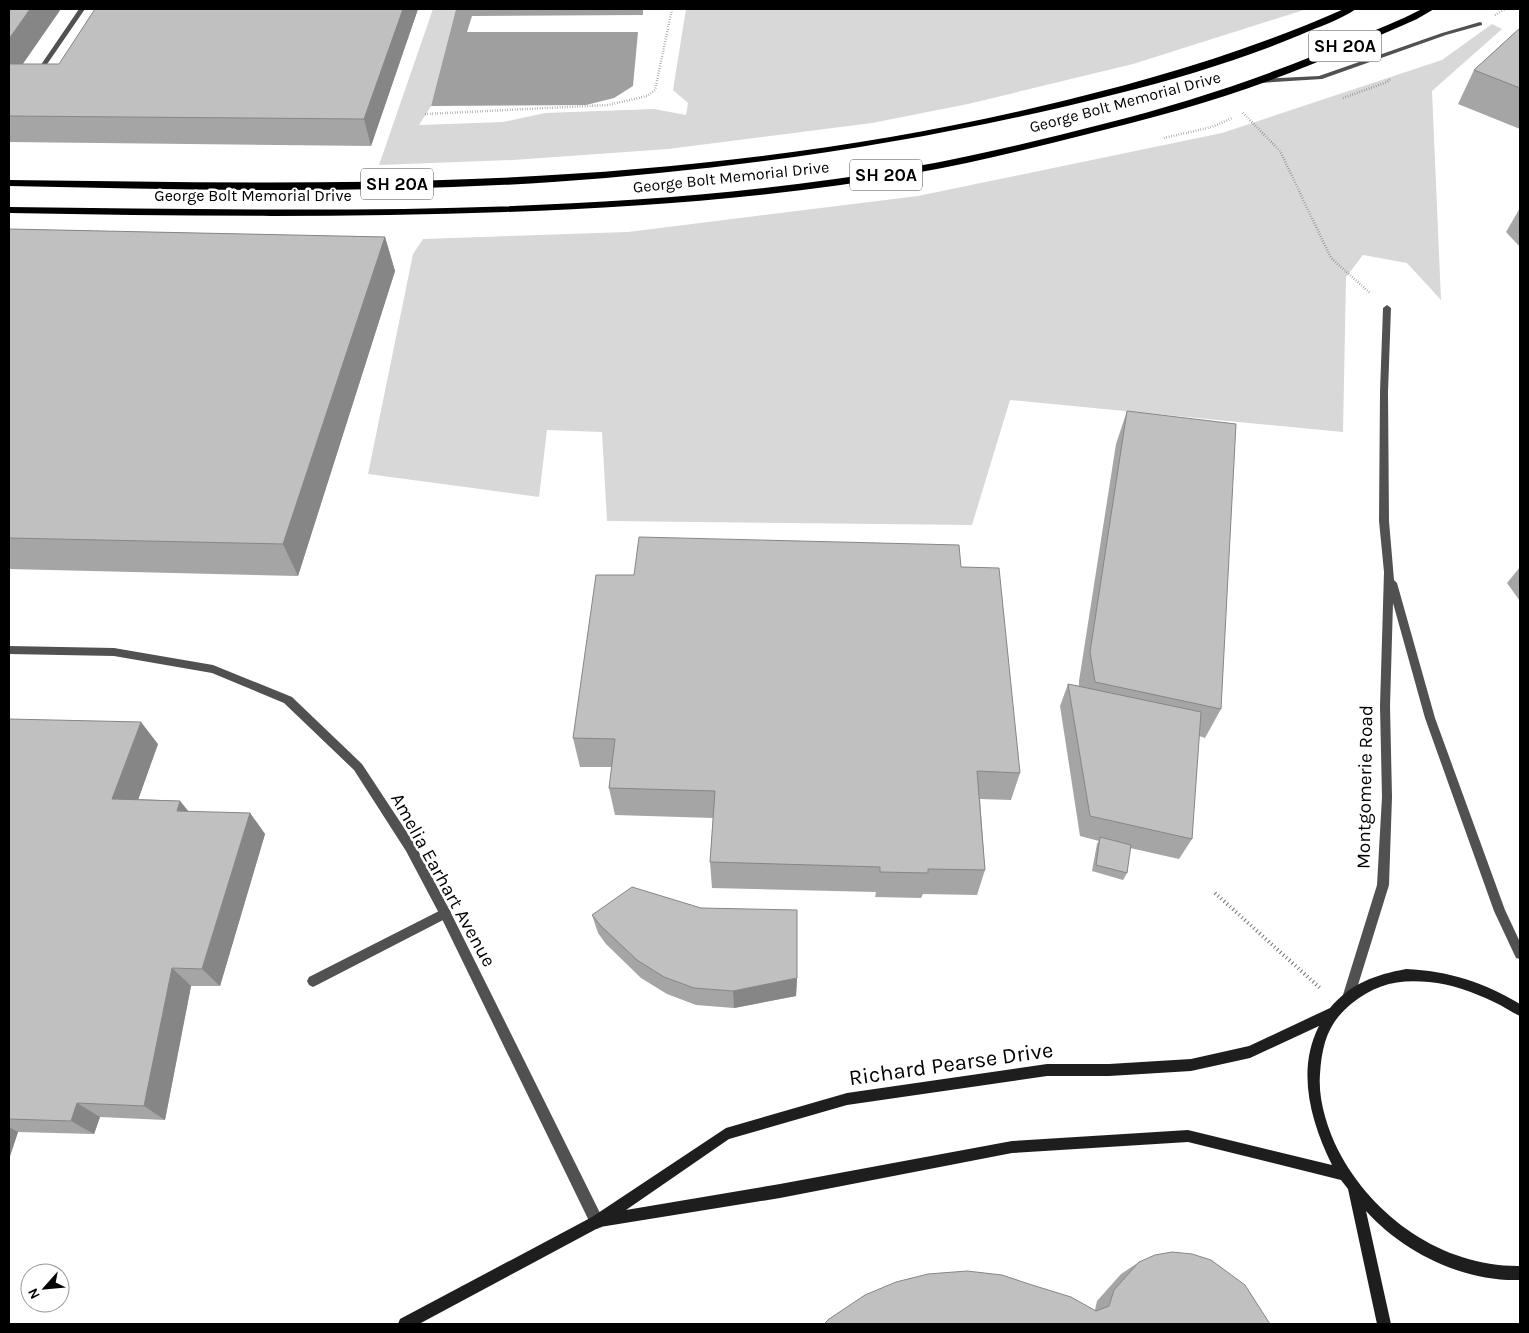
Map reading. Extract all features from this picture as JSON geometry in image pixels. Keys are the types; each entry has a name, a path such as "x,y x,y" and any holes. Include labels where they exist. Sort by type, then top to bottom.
{"highway":[{"name":"George Bolt Memorial Drive","path":"9,183 264,186 468,182 624,174 784,156 930,134 1140,85 1257,48 1351,9"},
{"name":"George Bolt Memorial Drive","path":"9,210 469,211 640,203 761,193 896,174 1008,150 1195,103 1259,81 1414,17 1429,9"}],"street":[{"path":"39,72 82,9"},
{"path":"1259,81 1320,78 1444,34 1480,24"},
{"name":"Montgomerie Road","path":"1340,1006 1383,885 1387,798 1385,706 1389,572 1384,521 1384,392 1387,308"},
{"name":"Montgomerie Road","path":"1389,572 1430,718 1500,911 1520,954"},
{"name":"Amelia Earhart Avenue","path":"9,650 114,652 213,669 288,700 358,767 410,847 445,913 598,1222"},
{"path":"313,981 445,913"},
{"name":"Richard Pearse Drive","path":"405,1324 598,1222 726,1134 847,1099 1047,1070 1109,1070 1191,1064 1250,1052 1340,1006 1362,988 1397,976 1417,975 1459,981 1502,998 1520,1010"},
{"path":"1340,1006 1322,1032 1315,1052 1313,1075 1314,1098 1320,1124 1330,1149 1344,1174 1386,1221 1416,1244 1466,1266 1492,1272 1520,1273"},
{"name":"Richard Pearse Drive","path":"598,1222 780,1191 1012,1147 1188,1136 1344,1174"},
{"path":"1354,1187 1384,1324"}],"path":[{"path":"425,114 608,105 647,96 655,90 672,9"},
{"path":"1343,98 1387,82"},
{"path":"1243,113 1280,151 1331,258 1387,308"},
{"path":"1215,893 1340,1006"}],"shaded area":[{"path":"433,9 456,9 431,106 419,125 503,122 545,113 654,109 686,115 688,103 673,90 686,9 1307,9 1133,64 968,104 872,123 668,149 513,160 379,165"},
{"path":"456,9 643,9 643,15 472,16 467,32 638,32 633,86 614,98 586,105 431,106"},
{"path":"1492,24 1502,29 1432,91 1441,300 1407,263 1363,255 1346,277 1343,432 1010,400 972,525 607,521 602,432 547,430 539,497 368,474 413,254 423,239 628,232 918,196 1222,133 1442,60"}],"building":[{"path":"9,9 30,9 9,39"},
{"path":"95,9 403,9 364,119 9,116 9,64 59,64"},
{"path":"1520,28 1520,88 1474,70"},
{"path":"9,229 385,237 283,544 9,538"},
{"path":"1127,411 1236,424 1221,709 1095,682 1090,652"},
{"path":"639,537 959,545 961,567 999,568 1020,773 977,771 985,870 928,869 928,873 880,872 880,867 710,862 715,791 609,788 615,739 573,738 596,575 634,575"},
{"path":"1068,684 1201,712 1192,839 1090,816"},
{"path":"9,719 141,722 112,799 180,801 177,811 250,813 202,969 172,968 144,1106 77,1103 71,1121 9,1119"},
{"path":"1100,837 1131,845 1127,873 1096,865"},
{"path":"632,887 701,908 797,910 797,978 733,991 694,988 664,977 637,960 592,915"},
{"path":"1172,1252 1192,1254 1211,1260 1245,1285 1270,1324 824,1324 865,1295 896,1282 928,1274 967,1271 1002,1275 1071,1297 1096,1311 1109,1306 1114,1290 1139,1262 1155,1255"}]}
